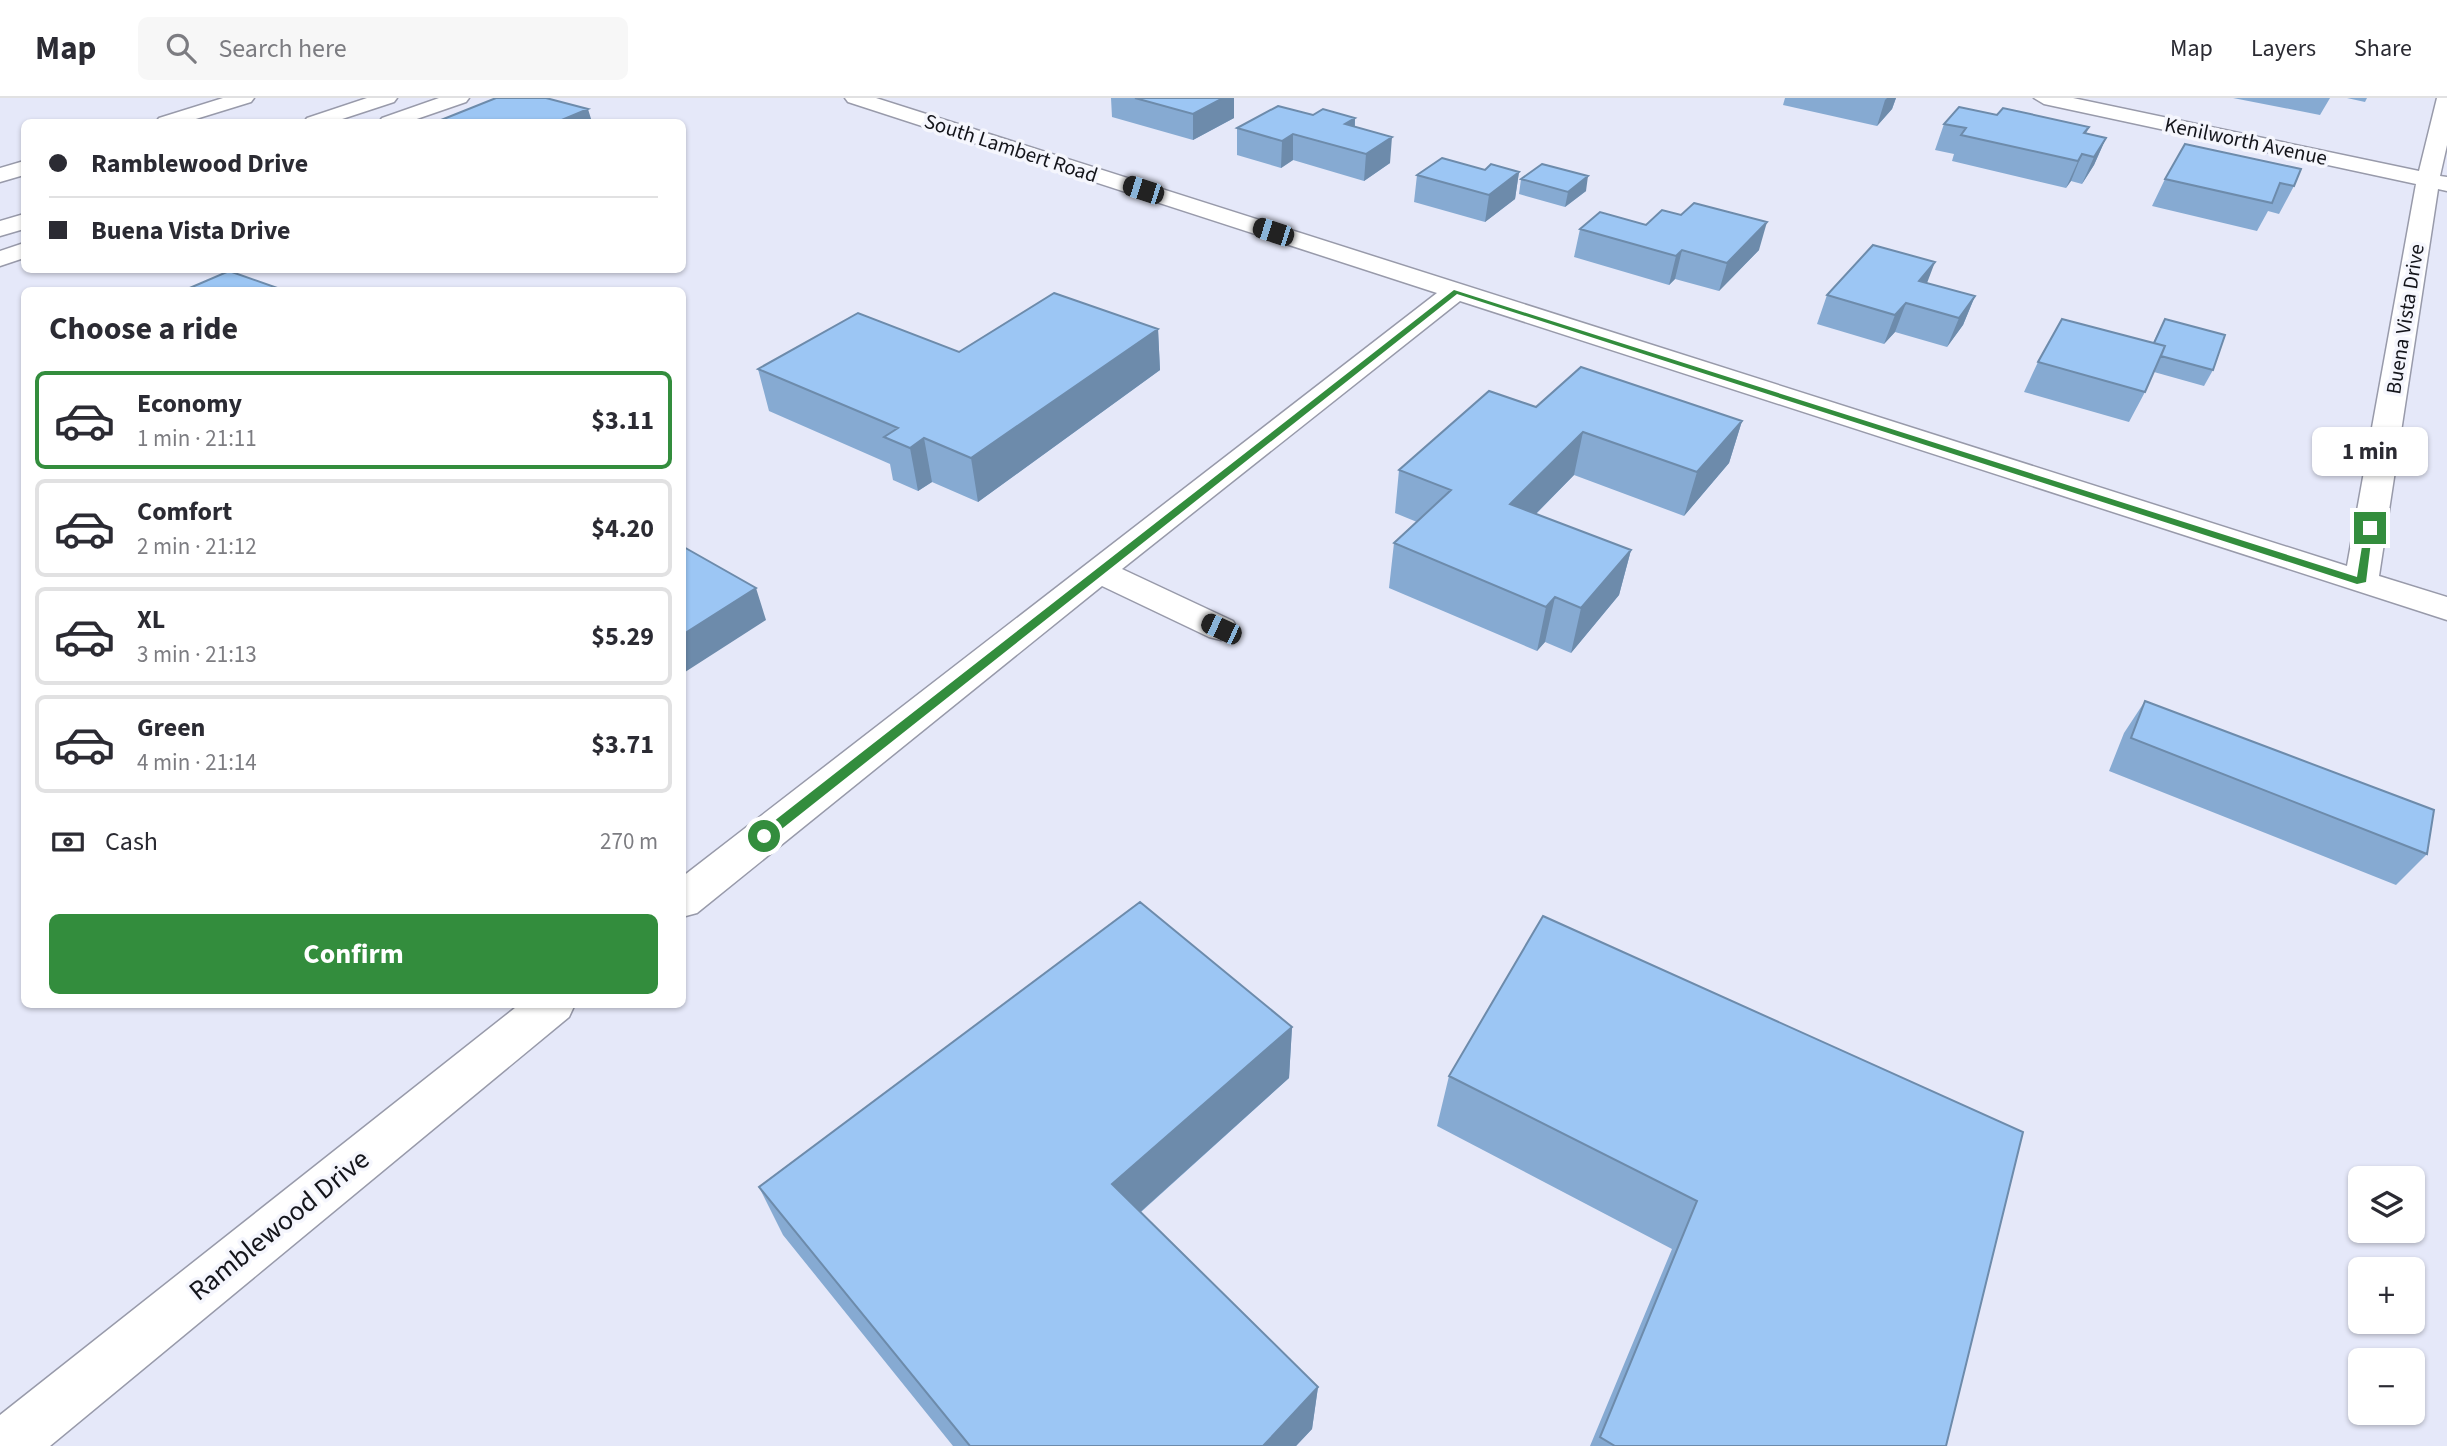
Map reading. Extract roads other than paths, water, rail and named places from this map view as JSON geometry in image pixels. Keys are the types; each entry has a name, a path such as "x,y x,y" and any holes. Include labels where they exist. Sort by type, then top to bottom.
{"street":[{"path":"176,119 244,98"},
{"path":"323,119 387,98"},
{"path":"398,119 459,98"},
{"name":"South Lambert Road","path":"855,98 2447,609"},
{"name":"Kenilworth Avenue","path":"2044,98 2437,182"},
{"name":"Buena Vista Drive","path":"2361,582 2437,182 2447,98"},
{"path":"0,176 21,169"},
{"path":"0,229 21,221"},
{"path":"0,259 21,251"},
{"path":"686,898 1456,291"},
{"path":"1098,571 1221,629"},
{"name":"Ramblewood Drive","path":"6,1446 548,1008"}]}
